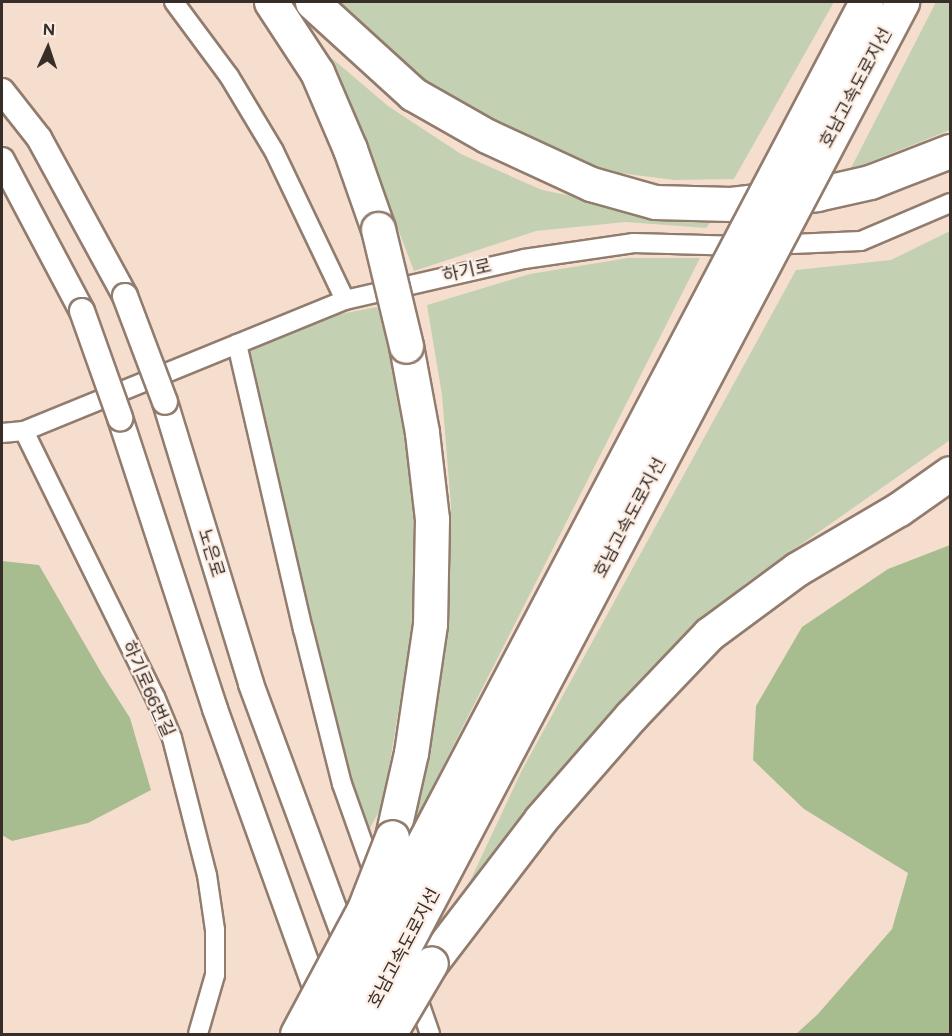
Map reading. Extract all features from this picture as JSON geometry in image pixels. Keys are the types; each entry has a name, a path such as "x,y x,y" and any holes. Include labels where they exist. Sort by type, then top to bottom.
{"highway":[{"path":"271,2 317,72 350,149 378,229 406,346 422,432 432,519 430,624 411,753 393,837 364,909 297,1035"},
{"path":"312,2 413,94 487,136 591,184 655,202 731,204 817,194 870,182 951,151"},
{"name":"호남고속도로지선","path":"323,1035 866,2"},
{"name":"호남고속도로지선","path":"376,1033 902,2"},
{"path":"376,1033 541,819 631,716 709,634 797,569 899,509 951,472"}],"street":[{"path":"174,2 229,76 273,151 345,300"},
{"name":"노은로","path":"2,91 39,138 125,296 165,402 251,684 376,1033"},
{"path":"2,160 82,311 120,418 215,709 333,1035"},
{"name":"하기로","path":"2,432 24,431 345,300 524,258 634,243 752,246 861,240 951,203"},
{"path":"237,344 303,629 342,784 430,1035"},
{"name":"하기로66번길","path":"24,431 156,697 172,738 207,874 215,930 215,975 198,1035"},
{"path":"376,1033 421,1010"}],"green space":[{"path":"326,2 834,2 734,179 674,180 604,171 501,135 424,93"},
{"path":"936,2 950,2 950,130 850,170"},
{"path":"321,49 388,106 461,154 542,190 627,207 715,216 706,228 626,222 536,231 414,271 372,161"},
{"path":"950,231 950,440 746,583 647,672 523,814 463,896 522,770 796,270 891,260"},
{"path":"628,258 700,258 406,839 444,659 451,506 442,395 427,305 530,274"},
{"path":"377,307 396,364 417,464 414,617 383,804 369,830 351,789 247,352 330,316"},
{"path":"950,545 950,1034 796,1034 818,1014 892,929 908,873 804,809 753,760 756,706 802,627 888,569"},
{"path":"2,561 39,565 130,718 151,790 88,823 12,841 2,835"}]}
